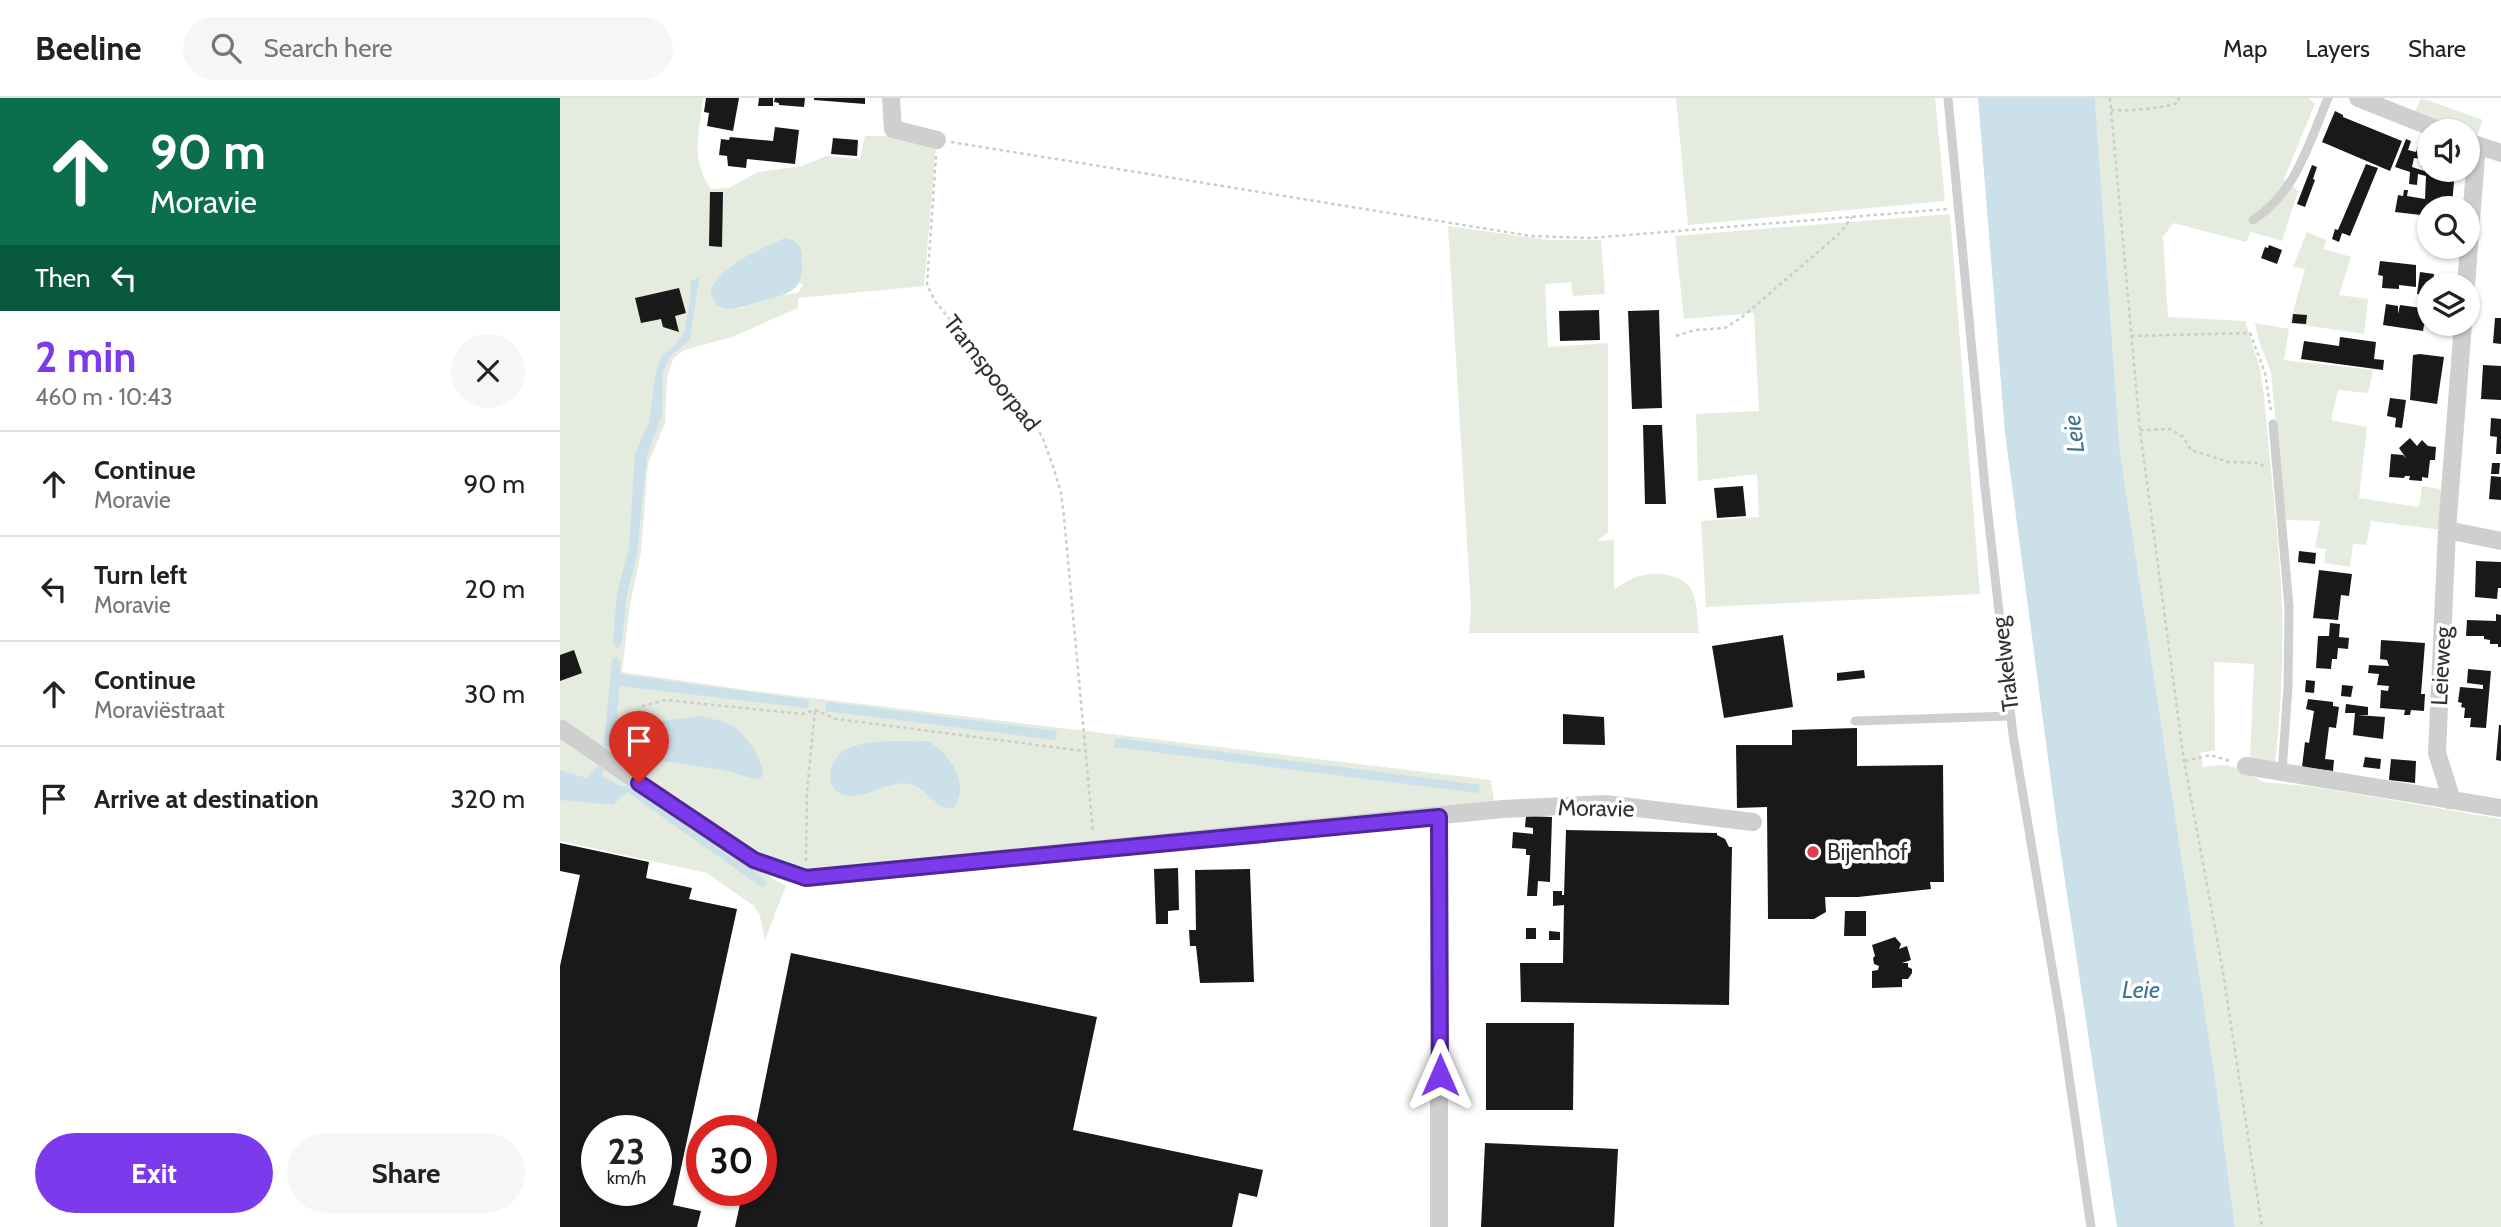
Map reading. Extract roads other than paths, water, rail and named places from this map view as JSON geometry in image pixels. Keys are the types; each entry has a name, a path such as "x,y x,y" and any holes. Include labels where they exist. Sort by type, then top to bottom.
{"street":[{"path":"891,98 893,129 937,140"},
{"path":"2358,98 2417,121"},
{"path":"2480,147 2501,153"},
{"path":"2467,273 2474,182"},
{"name":"Leieweg","path":"2449,800 2450,794 2437,752 2447,530 2462,336"},
{"path":"2447,530 2501,541"},
{"name":"Moravie","path":"560,728 754,860 806,878 1503,809 1605,804 1753,822"},
{"path":"2246,766 2282,774 2501,807"},
{"path":"1439,817 1439,1227"}],"lane":[{"name":"Trakelweg","path":"1948,98 1985,488 2011,716 2060,1014 2091,1227"},
{"path":"2253,220 2282,195 2293,180 2328,98"},
{"path":"2273,424 2289,607 2288,687 2282,774"},
{"path":"1855,721 2011,716"}],"water":[{"name":"Leie","path":"1978,98 2095,98 2120,452 2217,1091 2235,1227 2117,1227 2059,841 2005,433"},
{"path":"784,238 796,243 801,250 802,270 797,286 781,296 738,308 723,308 717,304 711,288 725,271"},
{"path":"699,278 690,340 671,355 663,371 662,415 647,456 637,554 627,594 622,643 618,648 613,642 617,593 629,548 635,453 649,422 656,372 661,357 676,344 684,332 691,280"},
{"path":"617,657 620,661 620,674 809,700 808,708 619,686 616,745 613,748 602,745 612,661"},
{"path":"827,702 1057,731 1055,740 825,711"},
{"path":"699,716 722,721 737,729 750,743 759,759 763,775 759,780 723,770 661,761 640,742 643,727 655,722"},
{"path":"1116,738 1480,785 1479,793 1114,747"},
{"path":"927,741 950,761 959,780 960,790 953,808 942,806 918,787 905,783 852,796 837,792 832,786 830,772 836,758 847,749 876,742"},
{"path":"598,766 604,770 602,776 620,786 628,786 749,867 767,882 763,888 627,792 613,805 560,800 560,770 587,778"}],"place":[{"name":"Bijenhof","path":"1813,852"}]}
